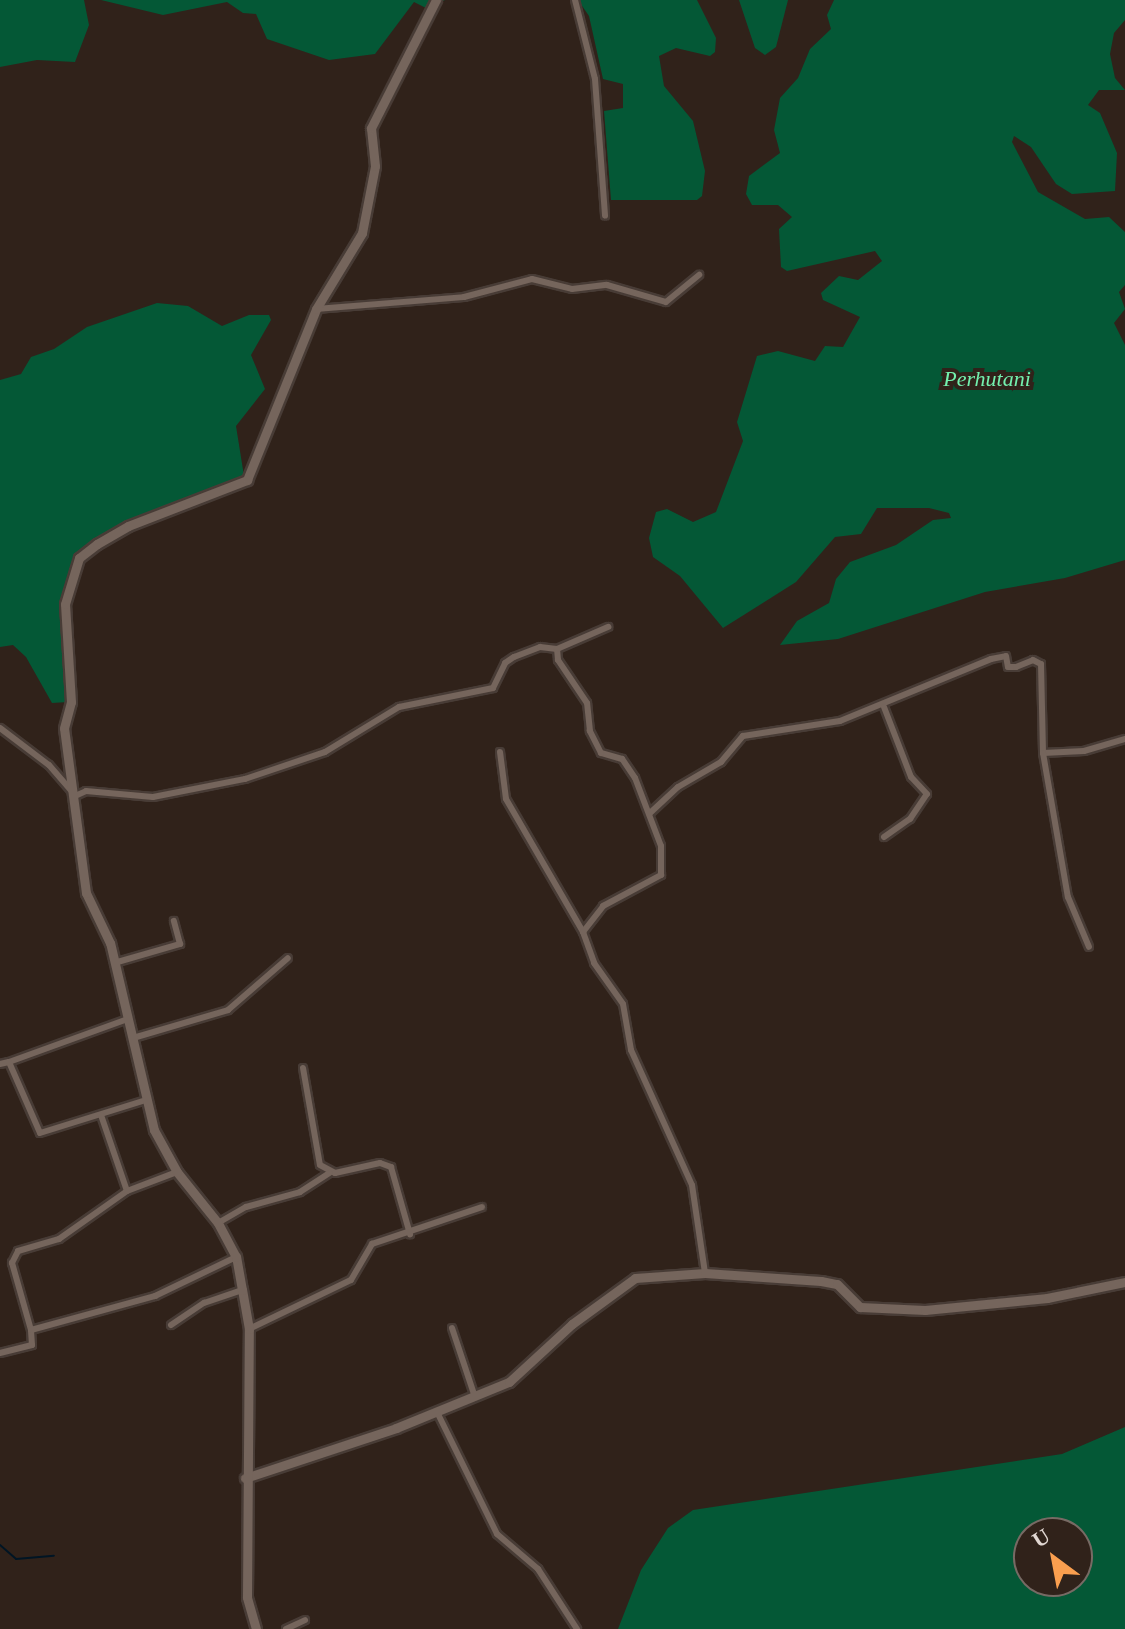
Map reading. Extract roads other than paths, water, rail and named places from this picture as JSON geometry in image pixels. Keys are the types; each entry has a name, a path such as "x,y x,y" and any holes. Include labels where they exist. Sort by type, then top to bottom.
{"street":[{"path":"256,1629 247,1597 245,1478 249,1329 236,1257 218,1223 177,1172 154,1130 109,938 86,893 64,728 71,702 65,604 79,558 128,526 247,480 316,309 362,233 375,166 371,128 436,0"},
{"path":"575,0 595,79 605,216"},
{"path":"316,309 464,297 532,279 572,289 607,285 666,302 699,275"},
{"path":"74,794 86,791 153,797 245,779 325,752 399,707 493,688 505,663 514,657 540,647 557,649 608,627"},
{"path":"557,649 587,703 590,731 601,753 622,759 650,813 661,846 661,875 603,906 583,932"},
{"path":"650,813 678,787 721,762 743,736 840,721 884,707 991,659 1006,656 1008,667 1033,660 1041,664 1043,753 1068,897 1089,947"},
{"path":"884,707 911,777 927,794 919,810 884,837"},
{"path":"0,728 49,765 74,794"},
{"path":"1043,753 1084,751 1125,739"},
{"path":"500,752 506,799 583,932 594,963 623,1004 631,1050 692,1185 705,1273"},
{"path":"114,963 180,944 174,921"},
{"path":"133,1038 228,1010 288,958"},
{"path":"0,1064 128,1019"},
{"path":"9,1062 40,1133 146,1100"},
{"path":"303,1068 316,1158 329,1173"},
{"path":"101,1115 127,1191"},
{"path":"218,1223 246,1207 300,1192 329,1173 380,1163 391,1167 398,1177 410,1234"},
{"path":"0,1353 32,1345 13,1257 72,1232 127,1191 177,1172"},
{"path":"249,1329 351,1280 368,1247 482,1207"},
{"path":"31,1330 155,1296 236,1257"},
{"path":"245,1478 437,1412 513,1379 624,1283 635,1278 705,1273 832,1282 860,1307 877,1309 897,1305 955,1309 1125,1282"},
{"path":"171,1325 199,1306 242,1290"},
{"path":"452,1328 475,1397"},
{"path":"437,1412 497,1534 538,1569 577,1629"},
{"path":"286,1629 305,1620"}],"waterway":[{"path":"0,1545 16,1559 54,1556"}],"park label":[{"name":"Perhutani","path":"987,379"}]}
